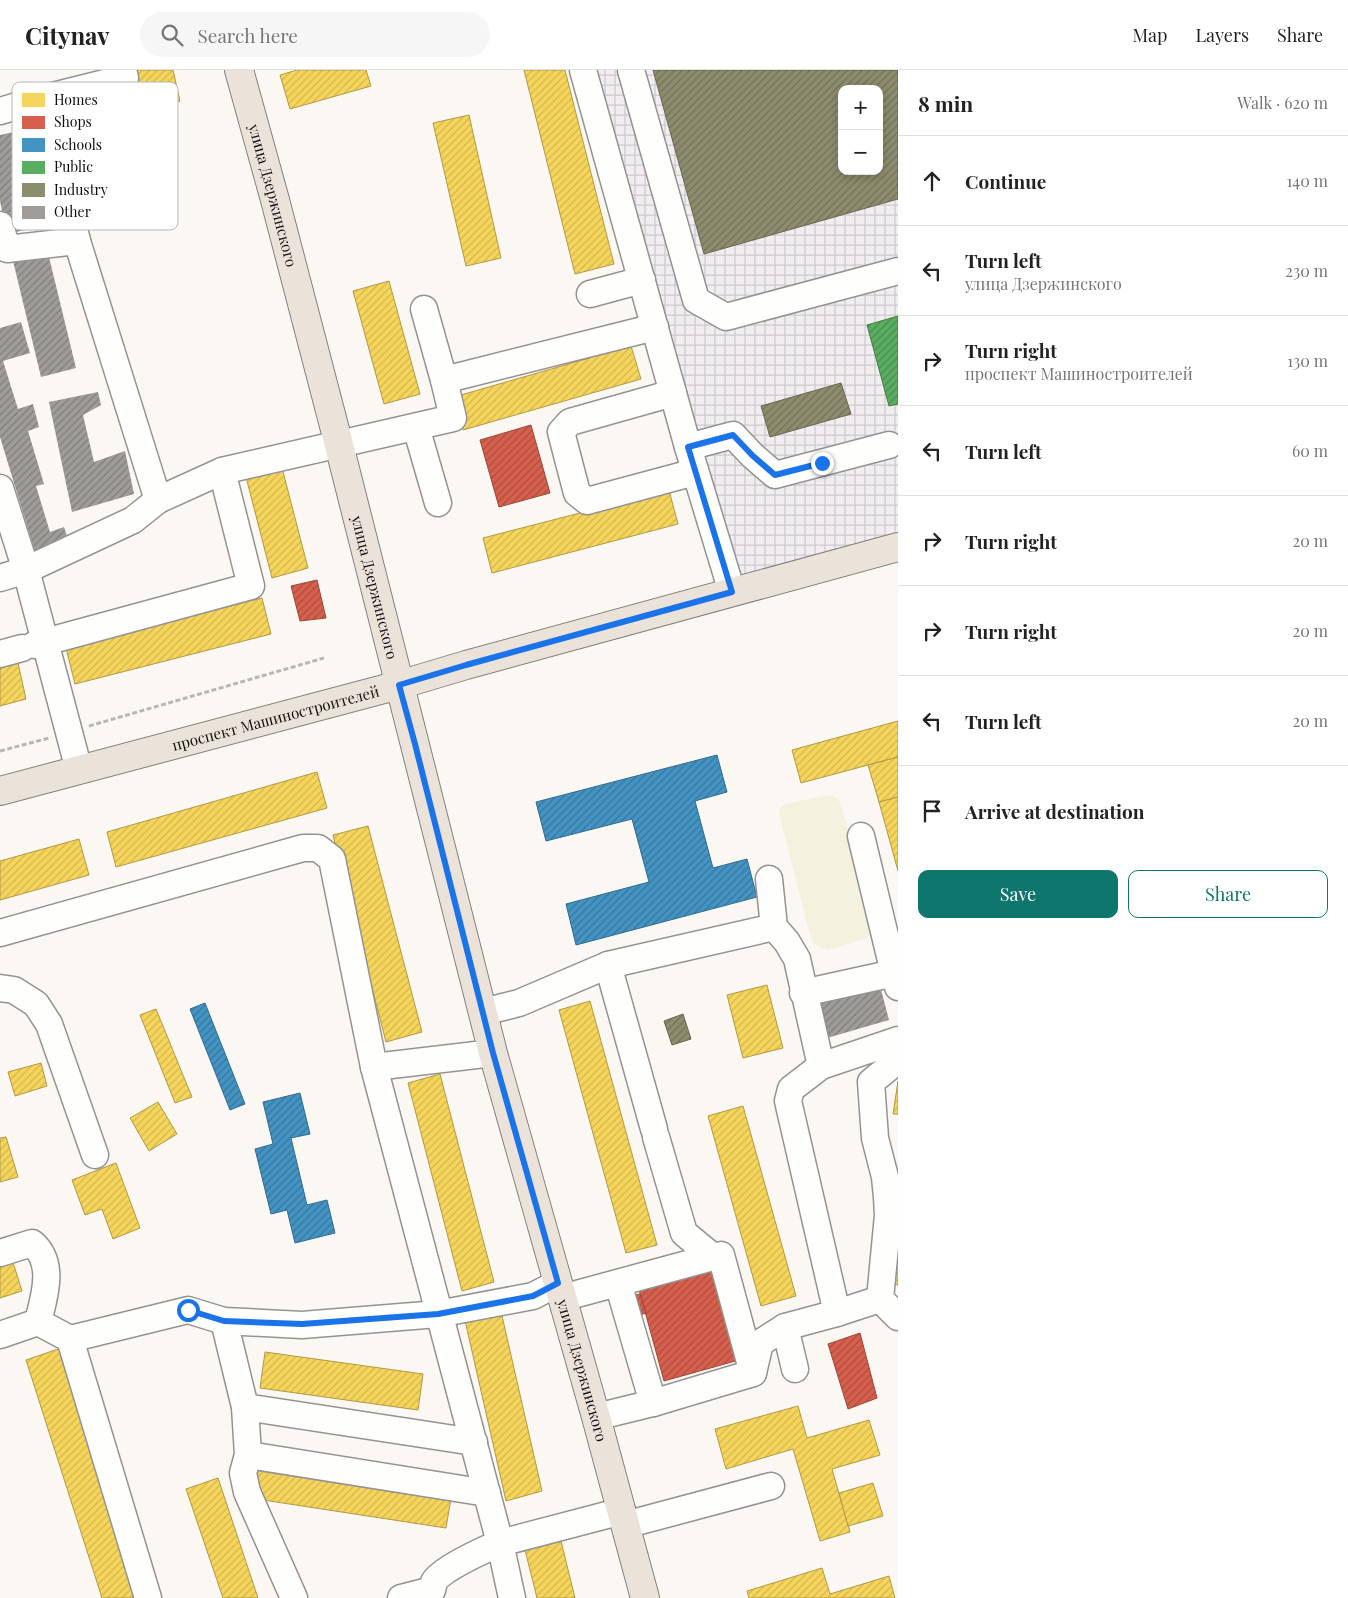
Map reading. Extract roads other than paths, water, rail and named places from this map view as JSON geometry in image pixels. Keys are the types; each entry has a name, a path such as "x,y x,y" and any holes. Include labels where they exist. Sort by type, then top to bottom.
{"main road":[{"name":"улица Дзержинского","path":"239,70 339,445 493,1053 645,1598"},
{"name":"проспект Машиностроителей","path":"0,791 399,685 898,546"}],"street":[{"path":"109,82 125,78 123,70"},
{"path":"583,70 695,472 732,592"},
{"path":"631,70 696,300 726,316 898,271"},
{"path":"0,111 12,107"},
{"path":"0,225 7,249 77,241"},
{"path":"74,230 158,500"},
{"path":"590,294 642,280"},
{"path":"0,578 26,570 133,520 158,500 222,471 453,418 424,309"},
{"path":"444,380 655,327"},
{"path":"673,393 570,422 561,432 577,493 587,501 695,472"},
{"path":"416,427 438,503"},
{"path":"688,447 733,435 775,475 889,445"},
{"path":"25,647 250,586 222,471"},
{"path":"0,488 26,570 25,647 69,732 79,770"},
{"path":"803,993 896,980 862,836"},
{"path":"0,933 303,848 318,848 332,859 374,1067 438,1314 474,1442 512,1598"},
{"path":"769,879 774,927 787,942 797,958 803,993 821,1066"},
{"path":"483,1012 519,1003 608,964 774,927"},
{"path":"608,964 684,1233 713,1257"},
{"path":"0,988 14,990 36,1004 50,1024 95,1155"},
{"path":"837,1313 788,1101 791,1089 821,1066 898,1040"},
{"path":"374,1067 493,1053"},
{"path":"753,1373 760,1343 785,1327 837,1313 889,1308 893,1216 885,1176 886,1139 871,1082 898,1060"},
{"path":"0,1253 32,1244 40,1250 44,1259 47,1286 38,1322"},
{"path":"0,1335 38,1322 70,1340 188,1310 224,1321 302,1324 438,1314 560,1291 618,1284 721,1255 753,1373"},
{"path":"618,1284 653,1403"},
{"path":"224,1321 245,1407 248,1455 243,1473 247,1492 294,1598"},
{"path":"785,1327 795,1369"},
{"path":"70,1340 148,1598"},
{"path":"596,1417 653,1403 753,1373"},
{"path":"245,1407 474,1442"},
{"path":"248,1455 487,1493"},
{"path":"401,1598 433,1594 434,1582 439,1576 457,1564 500,1543 771,1486"}]}
